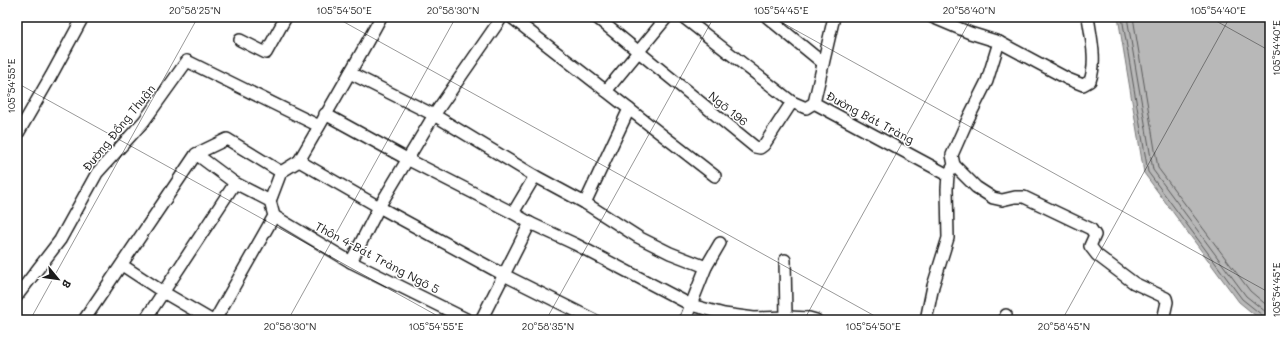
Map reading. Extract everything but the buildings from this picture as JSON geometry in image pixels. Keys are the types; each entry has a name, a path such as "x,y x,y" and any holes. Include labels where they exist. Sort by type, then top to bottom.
{"street":[{"path":"17,135 83,17"},
{"path":"240,40 266,53 286,17"},
{"path":"215,320 274,216 270,201 281,172 299,161 381,17"},
{"path":"351,262 379,207 406,159 434,115 502,17"},
{"path":"511,17 715,176"},
{"path":"596,17 638,52"},
{"path":"606,91 667,17"},
{"path":"683,17 792,102 806,108 814,102"},
{"path":"767,17 824,63"},
{"name":"Đường Bát Tràng","path":"834,17 814,102 948,175"},
{"path":"932,17 970,33 999,42 1068,80 1083,85 1090,81 1093,73 1093,52 1088,17"},
{"path":"999,42 987,80 952,155 954,165 976,187 993,198 1002,200 1015,197 1024,197 1091,229 1095,235 1090,246 1097,255 1134,283 1166,298 1167,302 1163,320"},
{"name":"Ngõ 196","path":"638,52 758,148 764,145 792,102"},
{"name":"Đường Đồng Thuận","path":"17,296 60,240 98,173 144,120 186,61 319,126"},
{"path":"350,73 434,115 535,176 585,203 638,237 670,253 706,267"},
{"path":"585,203 629,109"},
{"path":"325,114 406,159 530,223 575,244 691,305 724,314 754,318 786,317 809,318 816,320"},
{"path":"84,320 196,154 227,139 281,172"},
{"path":"196,154 235,183 270,201"},
{"path":"299,161 379,207 504,275 594,320"},
{"path":"926,320 933,286 948,238 948,175 954,165"},
{"path":"513,213 535,176"},
{"path":"145,320 235,183"},
{"name":"Thôn 4-Bát Tràng Ngõ 5","path":"274,216 351,262 468,320"},
{"path":"481,320 530,223"},
{"path":"684,320 706,267 720,243"},
{"path":"785,260 786,317"},
{"path":"122,265 163,292 211,320"}],"water":[{"path":"1118,17 1270,17 1270,320 1261,320 1239,302 1144,173"}]}
